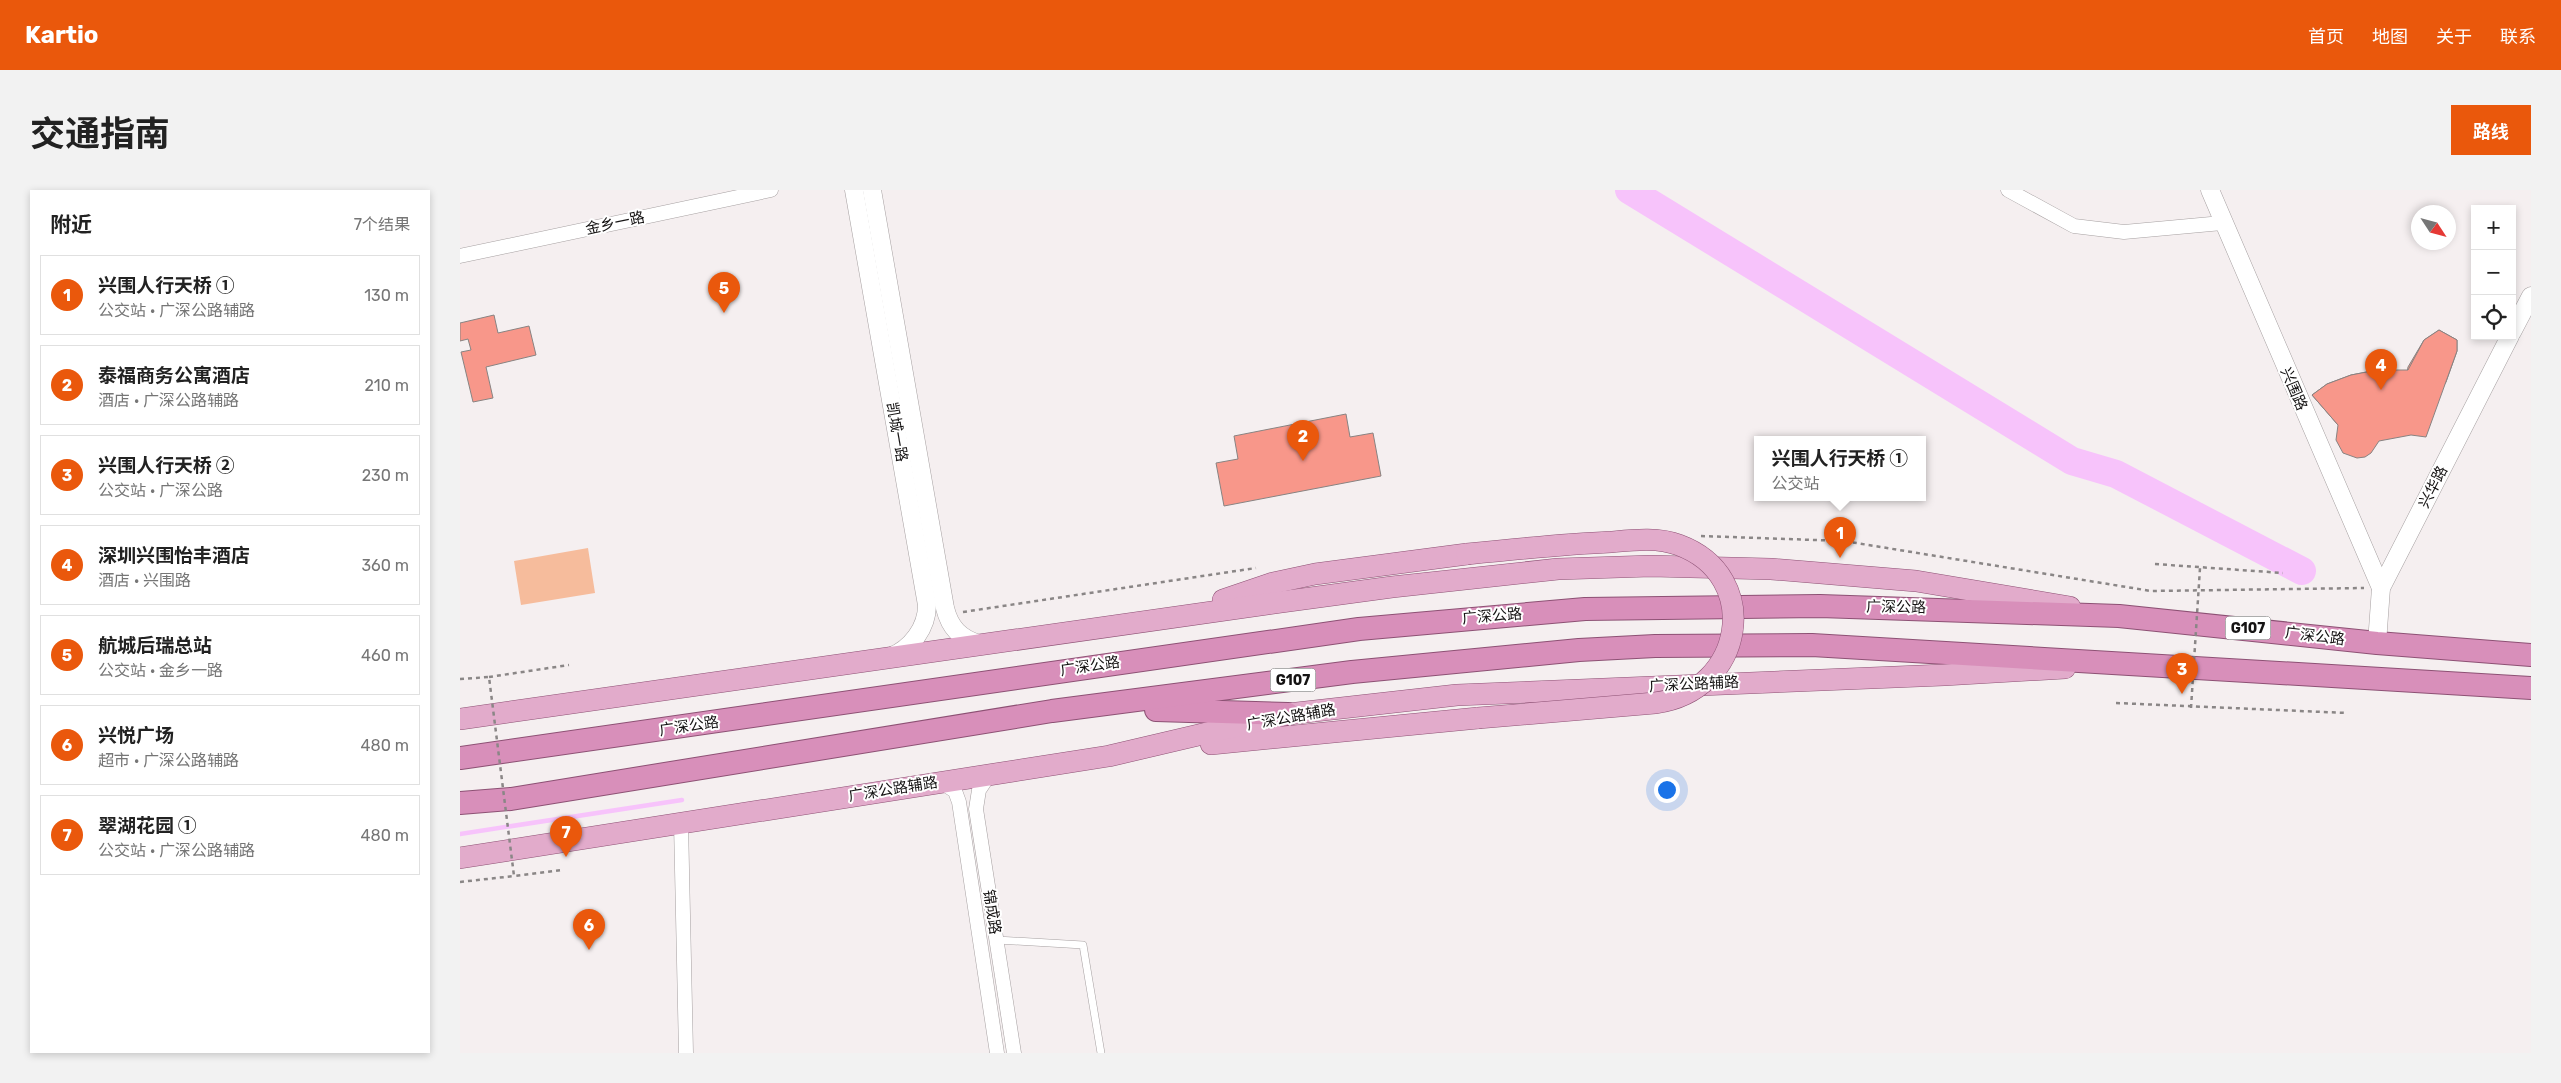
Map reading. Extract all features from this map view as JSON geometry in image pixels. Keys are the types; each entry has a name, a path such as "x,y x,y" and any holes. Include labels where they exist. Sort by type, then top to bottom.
{"highway":[{"name":"广深公路","path":"460,758 531,750 1225,646 1359,629 1495,615 1584,609 1820,606 2119,616 2376,643 2531,654"},
{"name":"G107","path":"460,803 511,799 1052,711 1352,672 1477,658 1655,646 1812,645 2531,688"},
{"path":"1052,711 1184,710 1288,714"},
{"path":"460,811 511,799"}],"main road":[{"path":"1109,756 1320,732 1655,703 1682,696 1706,682 1716,671 1729,646 1733,618 1727,591 1717,572 1702,557 1677,544 1664,541 1626,541 1467,554 1315,574 1273,584 1145,621"},
{"path":"460,719 1145,621 1402,586 1558,569 1651,566 1771,569 1916,581 2119,616"},
{"name":"广深公路辅路","path":"460,858 1109,756 1288,714 1457,695 1944,675 2132,664"}],"street":[{"name":"金乡一路","path":"460,256 771,190"},
{"name":"凯城一路","path":"854,190 928,605 927,616 918,634 904,649 888,658"},
{"name":"凯城一路","path":"872,190 945,608 953,629 969,641 979,644"},
{"path":"2008,190 2074,226 2124,232 2222,223"},
{"name":"兴围路","path":"2210,190 2222,223 2380,588"},
{"path":"2516,324 2531,296"},
{"name":"兴华路","path":"2376,643 2380,588 2508,340"},
{"name":"锦成路","path":"989,775 979,790 976,809 1014,1053"},
{"name":"锦成路","path":"941,782 955,791 959,802 997,1053"},
{"path":"681,823 686,1053"}],"lane":[{"path":"996,940 1083,945 1101,1053"}],"path":[{"path":"2155,564 2283,573"},
{"path":"2191,708 2200,568"},
{"path":"460,679 489,677 569,665"},
{"path":"489,677 514,876"},
{"path":"2116,703 2191,708 2347,713"},
{"path":"460,882 562,870"}],"shaded area":[{"path":"588,548 595,593 521,605 514,561"}],"building":[{"path":"494,315 498,333 529,326 536,355 486,367 493,398 473,402 461,352 471,350 468,339 460,341 460,323"},
{"path":"2439,330 2457,340 2457,351 2446,382 2434,399 2417,414 2405,406 2404,411 2371,411 2338,425 2312,395 2327,384 2351,375 2377,370 2393,370 2393,378 2406,379 2408,367 2424,340"},
{"path":"2439,330 2457,340 2457,351 2426,437 2411,435 2379,441 2371,453 2365,457 2357,458 2343,453 2336,440 2338,425 2312,395 2327,384 2351,375 2377,370 2408,370 2424,340"},
{"path":"1346,414 1350,437 1373,433 1381,476 1224,506 1216,463 1238,459 1234,436"}],"waterway":[{"path":"1629,190 2072,461 2116,474 2302,571"},
{"path":"460,834 682,800"}],"place":[{"name":"航城后瑞总站","path":"724,313"},
{"name":"深圳兴围怡丰酒店","path":"2381,390"},
{"name":"泰福商务公寓酒店","path":"1303,461"},
{"name":"兴围人行天桥 ①","path":"1840,558"},
{"name":"兴围人行天桥 ②","path":"2182,694"},
{"name":"翠湖花园 ①","path":"566,857"},
{"name":"兴悦广场","path":"589,950"}]}
